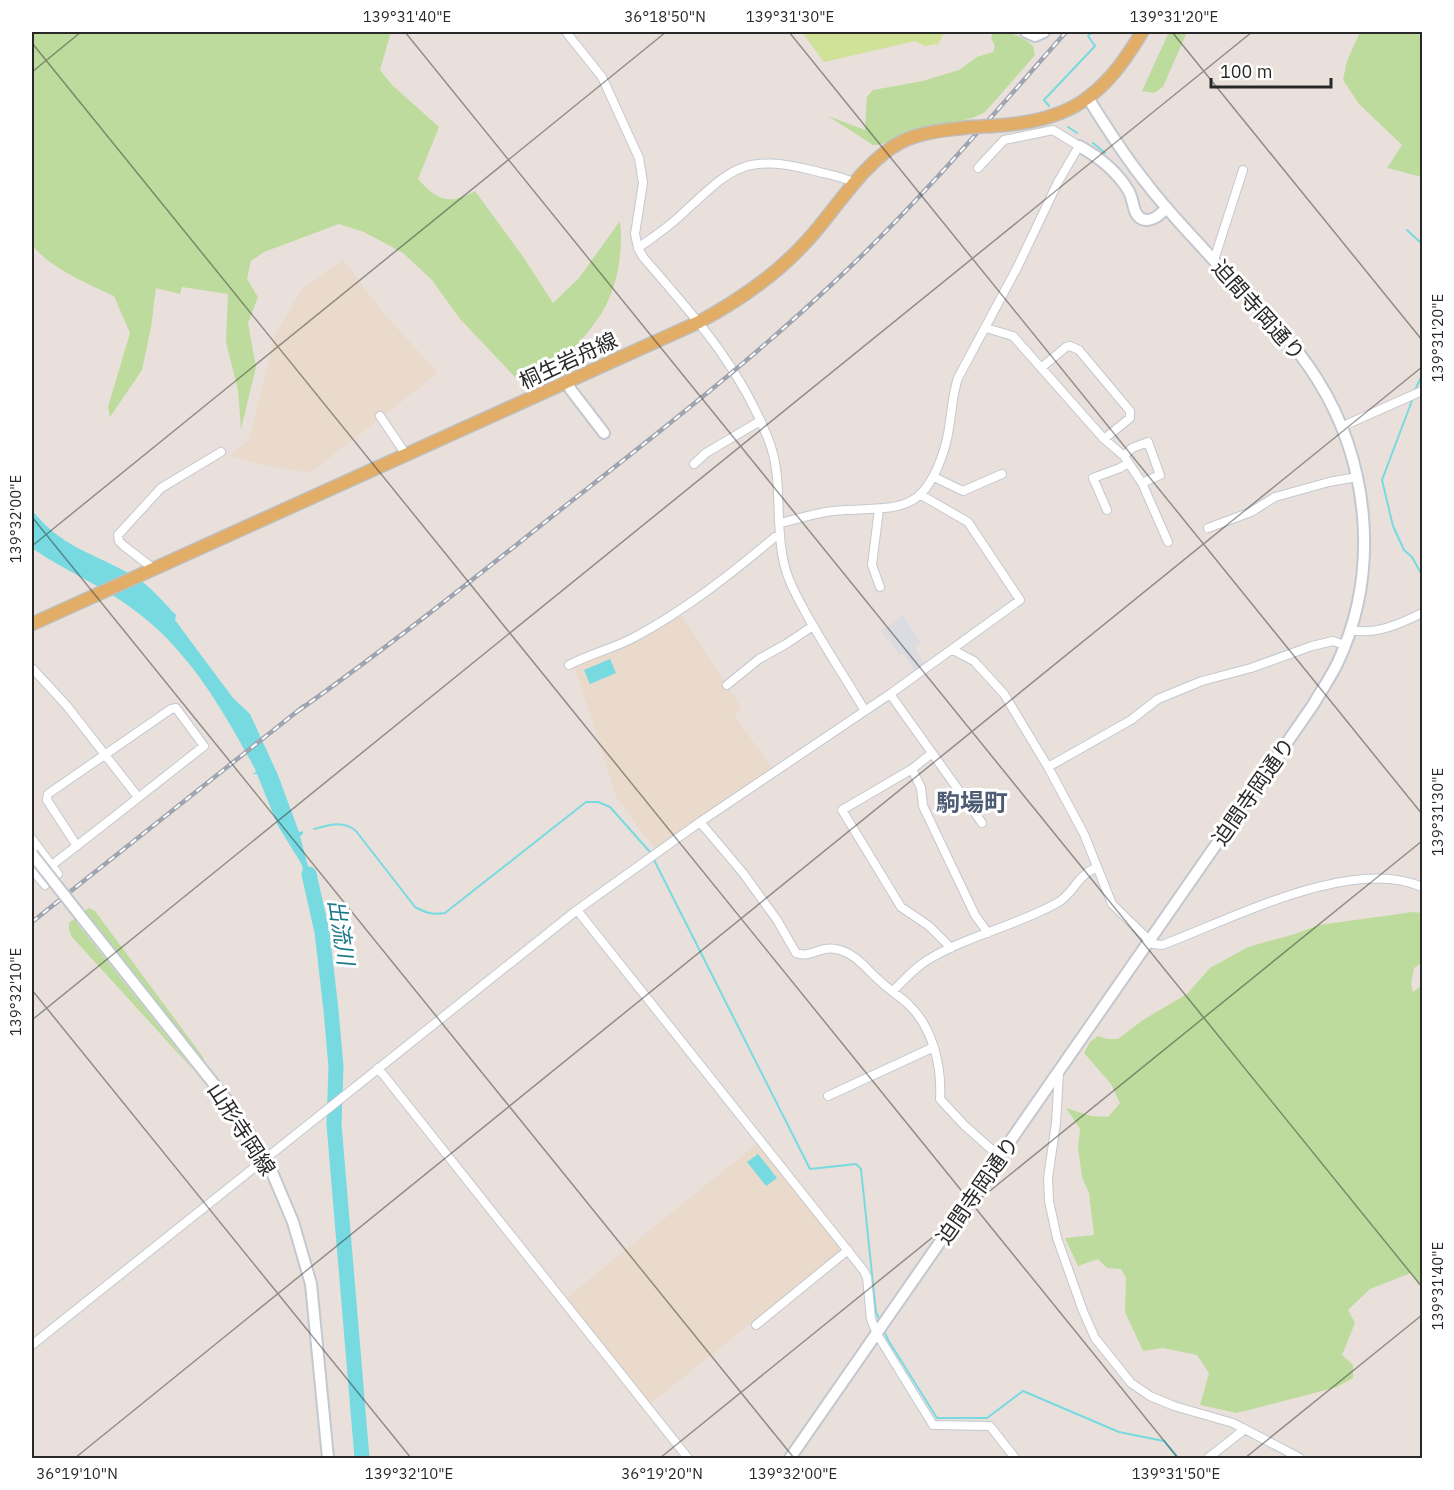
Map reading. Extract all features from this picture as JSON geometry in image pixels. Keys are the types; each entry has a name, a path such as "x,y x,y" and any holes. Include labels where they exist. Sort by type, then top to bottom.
{"main road":[{"path":"1088,98 1109,81 1119,69 1142,32"},
{"name":"桐生岩舟線","path":"32,624 699,322 744,295 783,265 807,241 877,159 902,141 929,133 1027,123 1053,117 1088,98"}],"street":[{"path":"566,32 602,77 639,158 643,183 635,234 638,248 735,370 770,443 778,482 780,535 786,571 813,626 865,711"},
{"path":"1026,32 1035,36 1044,32"},
{"name":"迫間寺岡通り","path":"790,1458 1312,705 1337,663 1357,604 1363,564 1364,523 1358,477 1341,426 1329,400 1300,355 1167,208 1126,156 1088,98"},
{"path":"978,168 1004,140 1053,130 1100,158 1113,171 1129,190 1136,213 1140,218 1147,220 1155,218 1167,208"},
{"path":"780,523 832,511 903,506 921,495 934,477 946,446 958,378 986,328 1058,182 1079,147"},
{"path":"638,248 680,217 726,174 741,167 763,163 802,168 855,183"},
{"path":"1214,260 1243,170"},
{"path":"986,328 1013,336 1104,440 1126,460 1142,483 1168,542"},
{"path":"1041,368 1066,347 1070,346 1079,350 1130,411 1130,418 1104,440"},
{"path":"567,382 604,434"},
{"path":"1341,426 1420,392"},
{"path":"380,416 404,456"},
{"path":"694,464 706,453 760,421"},
{"path":"1107,510 1093,478 1120,468 1132,448 1148,442 1160,475 1142,483"},
{"path":"154,569 124,546 119,541 118,535 161,488 221,452"},
{"path":"934,477 963,491 1002,474"},
{"path":"1208,528 1251,512 1275,497 1329,482 1358,477"},
{"path":"32,1345 577,910 700,822 953,650 1020,600 979,535 968,522 921,495"},
{"path":"879,509 872,565 880,587"},
{"path":"569,665 594,652 625,642 664,620 744,564 780,535"},
{"path":"1350,630 1365,632 1377,630 1406,621 1422,613"},
{"path":"727,684 759,659 813,626"},
{"path":"1048,767 1131,720 1158,699 1202,681 1251,669 1312,646 1333,641 1345,645"},
{"path":"953,650 974,661 1004,694 1048,767 1084,834 1112,904 1149,942 1162,945 1275,900 1324,885 1382,879 1411,882 1422,887"},
{"path":"32,668 67,706 138,797"},
{"path":"890,694 982,823"},
{"path":"52,865 77,846 138,797 204,746 178,710 171,709 50,792 47,797 77,846"},
{"path":"932,754 912,769 842,810 901,906 929,926 951,948"},
{"path":"912,769 921,788 923,806 975,915 988,933"},
{"path":"700,822 743,873 777,920 796,953 809,954 824,948 846,952 910,1006 922,1021 934,1047 941,1085 940,1099 964,1125 1000,1157"},
{"path":"32,839 58,872 57,876 45,885 32,870"},
{"name":"山形寺岡線","path":"32,854 229,1103 266,1158 293,1222 311,1284 328,1458"},
{"path":"892,991 921,965 951,948 1061,901 1082,876 1097,867"},
{"path":"577,910 867,1277 871,1319 877,1334 933,1425 990,1426 1015,1458"},
{"path":"828,1096 934,1047"},
{"path":"378,1068 688,1458"},
{"path":"1059,1070 1056,1123 1050,1161 1049,1201 1057,1238 1095,1338 1131,1383 1150,1396 1174,1406 1233,1423 1300,1458"},
{"path":"756,1325 848,1251"},
{"path":"1208,1458 1245,1430"}],"shaded area":[{"path":"343,260 386,316 438,373 310,473 257,464 230,456 249,439 275,335 302,289"},
{"path":"678,613 681,614 742,709 734,715 773,770 657,850 617,798 574,666 633,643"},
{"path":"903,616 921,642 914,647 926,666 916,673 903,653 900,655 881,631"},
{"path":"758,1143 843,1250 650,1404 566,1298"}],"green space":[{"path":"32,32 391,32 380,70 392,85 439,127 418,179 431,192 444,198 466,196 475,191 524,258 553,303 579,278 620,221 621,246 617,273 604,310 553,372 531,394 460,319 432,280 403,253 364,232 339,224 264,252 251,261 247,279 258,297 248,323 256,367 241,429 238,390 226,342 228,294 182,287 180,294 156,288 142,370 110,417 108,407 130,333 114,296 58,268 32,245"},
{"path":"802,32 945,32 938,44 925,46 915,41 824,62"},
{"path":"993,32 1005,32 1020,37 1033,46 1035,55 985,112 958,122 908,132 877,145 873,145 828,116 865,130 867,97 873,90 923,81 959,70 977,57 993,52 995,46 991,38"},
{"path":"1169,32 1187,32 1163,87 1154,93 1142,91"},
{"path":"1360,32 1422,32 1422,177 1387,168 1402,145 1359,104 1343,80 1347,61"},
{"path":"89,908 95,911 203,1057 207,1068 87,914 76,922 196,1073 72,937 69,923"},
{"path":"1413,912 1422,913 1422,963 1414,968 1411,983 1413,992 1422,985 1422,1284 1419,1284 1411,1273 1370,1289 1348,1310 1355,1323 1342,1355 1353,1365 1353,1378 1337,1387 1237,1413 1200,1405 1209,1373 1197,1355 1163,1348 1143,1351 1125,1312 1126,1278 1121,1269 1107,1268 1098,1259 1078,1266 1065,1238 1094,1235 1089,1193 1082,1177 1078,1147 1080,1129 1066,1108 1091,1116 1108,1117 1120,1103 1111,1084 1084,1053 1090,1042 1098,1036 1118,1039 1143,1020 1187,994 1210,968 1248,947 1319,925"}],"water":[{"path":"32,510 43,523 66,541 132,575 150,588 176,615 175,620 233,698 250,714 278,775 299,832 303,831 300,836 315,893 311,894 301,863 278,826 257,774 252,774 256,772 255,769 202,680 169,641 130,607 32,548"},
{"path":"610,659 616,673 590,684 584,670"},
{"path":"758,1154 777,1178 766,1186 747,1162"}],"waterway":[{"path":"1049,106 1044,100 1095,46 1088,36 1092,32"},
{"path":"1068,127 1077,133"},
{"path":"1093,143 1105,153"},
{"path":"1407,230 1422,244"},
{"path":"1415,390 1422,375"},
{"path":"1413,398 1382,480 1393,526 1404,550 1412,557 1422,575"},
{"path":"314,829 341,824 356,831 415,907 429,913 440,914 445,913 586,802 598,802 610,807 650,852 810,1169 856,1164 861,1169 876,1312 880,1321"},
{"name":"出流川","path":"309,874 322,932 331,1010 336,1067 334,1124 362,1458"},
{"path":"883,1329 937,1418 987,1418 1023,1391 1119,1432 1164,1441 1178,1458"}],"railway":[{"path":"298,711 502,556 702,397 800,314 892,225 1066,32"},
{"path":"32,922 304,706"}],"district":[{"name":"駒場町","path":"972,802"}]}
